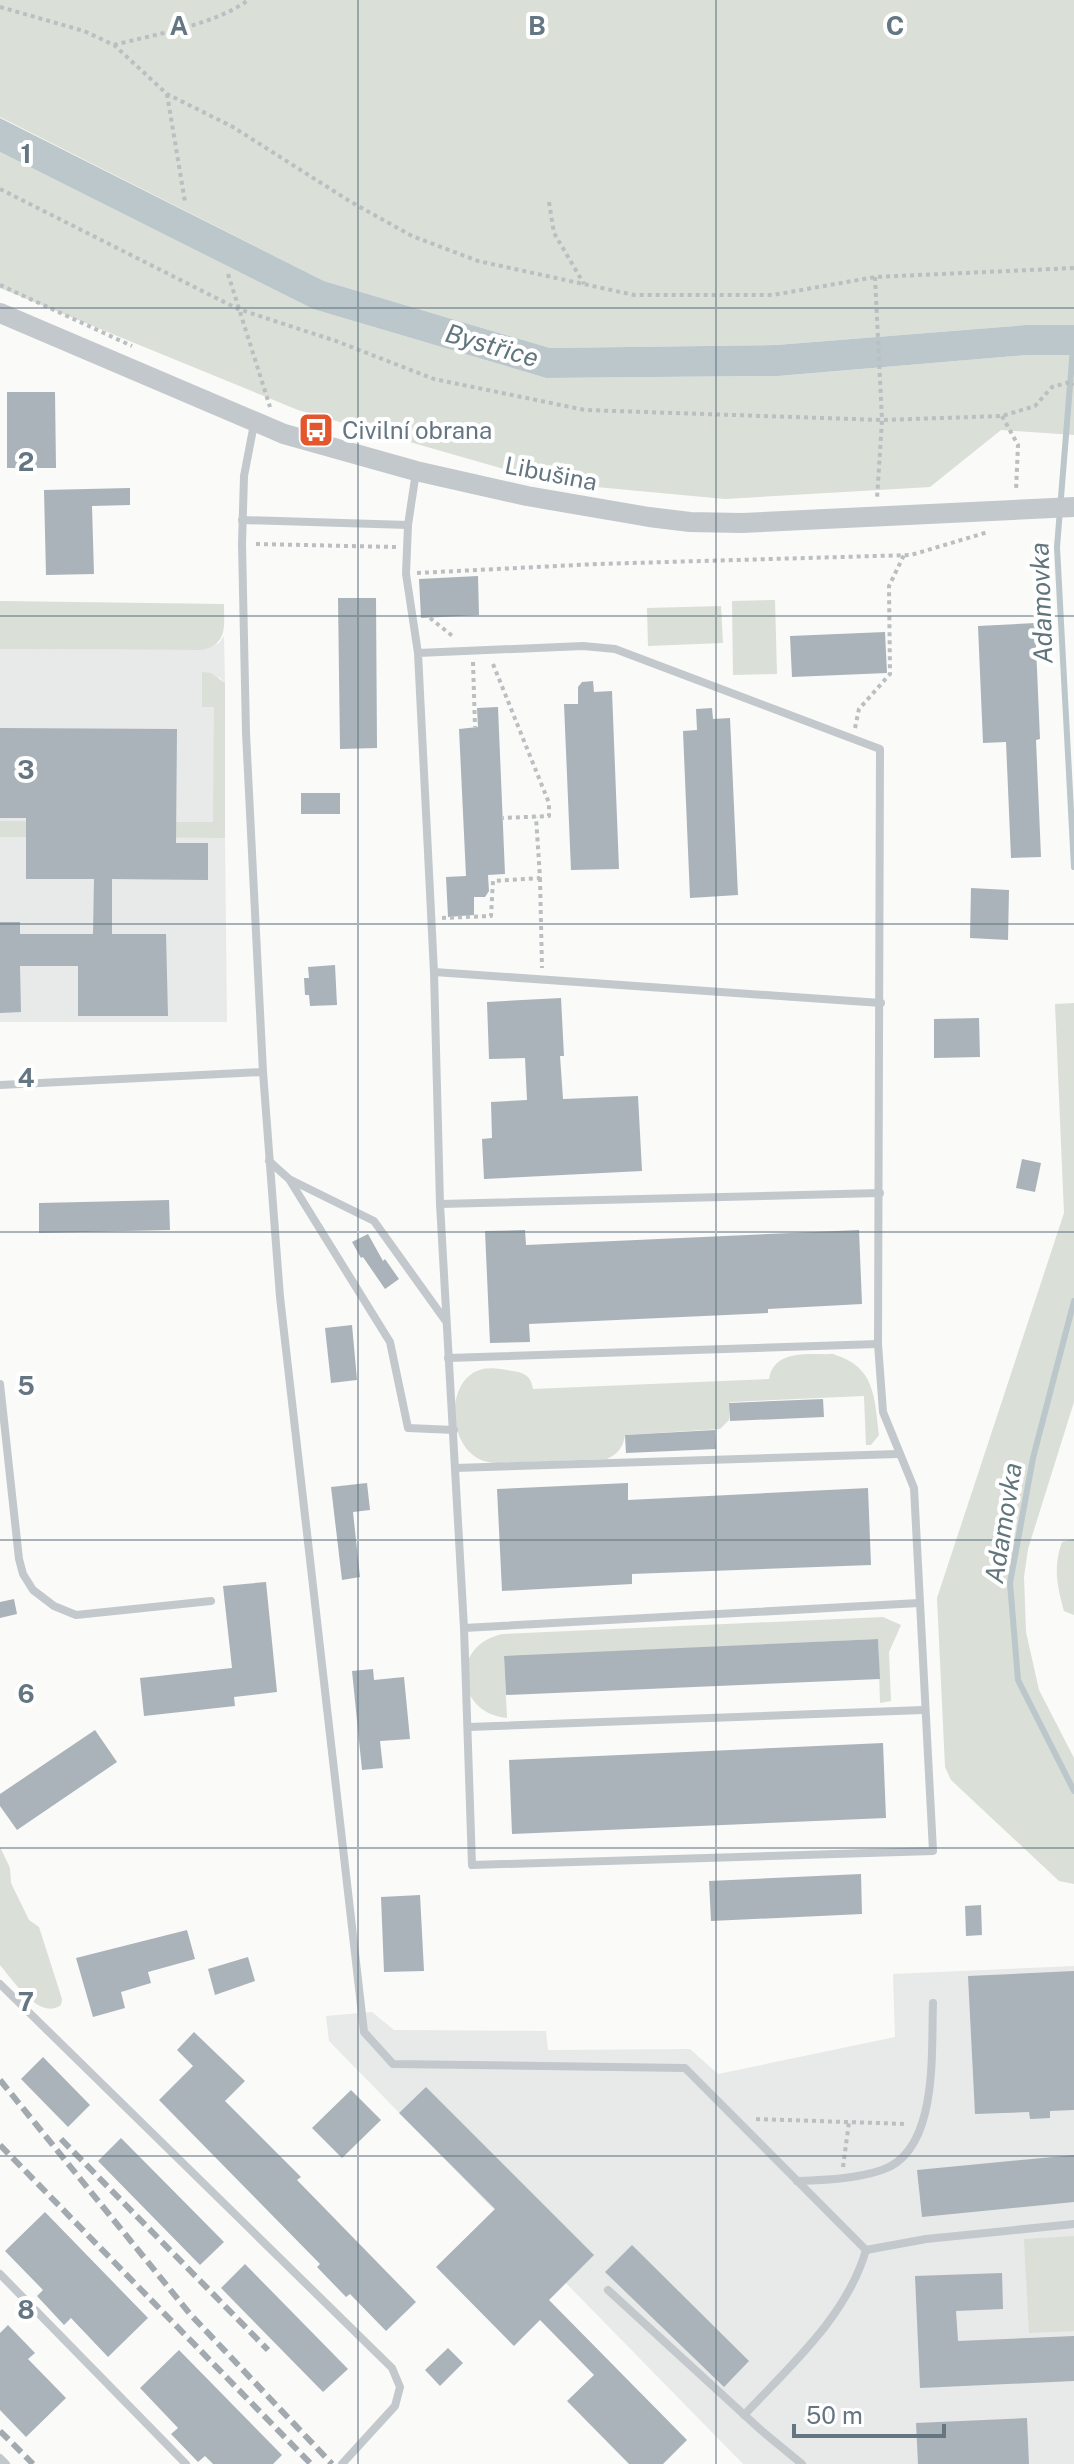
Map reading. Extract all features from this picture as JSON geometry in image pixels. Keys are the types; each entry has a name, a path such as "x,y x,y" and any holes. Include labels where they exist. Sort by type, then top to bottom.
{"street":[{"name":"Libušina","path":"0,313 284,434 416,471 527,496 690,522 742,523 1074,507"}],"lane":[{"path":"255,423 244,476 242,544 246,733 269,1161 280,1297 364,2032 393,2064 685,2068 866,2250"},
{"path":"416,471 408,525 406,574 418,653 432,919 440,1204 469,1727 472,1865 933,1851 923,1710 914,1488 883,1412 878,1344 880,749 615,649 583,646 418,653"},
{"path":"242,520 408,525"},
{"path":"434,972 881,1003"},
{"path":"0,1085 263,1072"},
{"path":"269,1161 289,1179 374,1221 446,1321"},
{"path":"289,1179 390,1342 408,1428 454,1430"},
{"path":"440,1204 880,1193"},
{"path":"448,1358 878,1344"},
{"path":"0,1384 19,1559 23,1574 33,1590 66,1613 86,1616 211,1601"},
{"path":"455,1468 898,1454"},
{"path":"464,1628 919,1603"},
{"path":"469,1727 923,1710"},
{"path":"0,1984 392,2368 400,2387 395,2406 342,2464"},
{"path":"797,2181 841,2178 885,2170 911,2152 928,2108 933,2003"},
{"path":"866,2250 926,2239 1074,2224"},
{"path":"744,2415 820,2333 859,2275 866,2250"},
{"path":"0,2274 186,2464"},
{"path":"608,2290 802,2464"},
{"path":"0,2458 6,2464"}],"path":[{"path":"114,45 237,9 248,0"},
{"path":"0,7 84,31 114,45 167,94 233,127 351,202 412,236 478,261 634,295 745,296 795,292 875,277 1074,268"},
{"path":"167,94 185,202"},
{"path":"0,189 238,309 336,341 434,379 585,410 882,420 1002,416 1035,406 1052,387 1070,382 1074,385"},
{"path":"549,202 554,233 584,284"},
{"path":"228,274 271,409 284,434"},
{"path":"875,277 882,420 876,516"},
{"path":"1002,416 1018,445 1015,510"},
{"path":"406,574 429,576 628,563 904,555 997,530"},
{"path":"242,544 406,547"},
{"path":"854,738 859,709 890,674 889,586 904,555"},
{"path":"430,618 473,652 475,727"},
{"path":"488,650 549,803 549,816 503,818"},
{"path":"536,817 543,980"},
{"path":"432,919 491,916 493,881 540,878"},
{"path":"734,2118 921,2125"},
{"path":"841,2178 849,2122"}],"shaded area":[{"path":"0,0 1074,0 1074,325 1026,325 776,345 550,348 324,281 0,117"},
{"path":"0,152 313,309 546,378 778,376 1028,355 1074,355 1074,435 1001,430 930,487 725,499 553,483 298,410 0,288"},
{"path":"775,600 777,674 733,675 732,601"},
{"path":"0,601 224,604 224,626 217,643 203,650 0,649"},
{"path":"721,606 723,643 648,646 647,608"},
{"path":"224,636 225,683 219,677 203,707 214,707 214,822 0,821 0,649 203,650 219,643"},
{"path":"202,672 211,673 225,683 225,838 0,837 0,821 213,822 214,707 202,707"},
{"path":"0,837 225,838 227,1022 0,1022"},
{"path":"1074,1003 1074,1402 1028,1549 1024,1577 1026,1632 1039,1690 1074,1758 1074,1884 1059,1881 951,1780 945,1767 937,1598 1064,1213 1055,1004"},
{"path":"804,1354 833,1354 858,1367 870,1385 879,1435 871,1445 866,1445 864,1396 730,1402 729,1420 720,1429 625,1435 620,1449 607,1459 484,1461 472,1455 464,1444 455,1417 455,1403 466,1378 486,1369 524,1374 531,1381 533,1389 769,1379 772,1369 785,1358"},
{"path":"1074,1539 1074,1615 1064,1611 1057,1568 1062,1542"},
{"path":"883,1617 901,1625 889,1652 891,1701 880,1703 878,1639 504,1657 507,1718 489,1713 477,1704 468,1692 465,1678 467,1664 474,1651 486,1640 503,1634"},
{"path":"0,1847 10,1868 11,1883 29,1920 39,1927 62,1999 61,2005 53,2008 44,2008 27,1997 0,1965"},
{"path":"1074,1966 1074,2464 743,2464 329,2041 326,2016 372,2012 394,2030 546,2031 548,2050 690,2049 718,2074 895,2037 893,1974"},
{"path":"1074,2236 1074,2331 1029,2333 1024,2239"}],"water":[{"name":"Bystřice","path":"0,118 324,281 550,348 776,345 1026,325 1074,325 1074,355 1028,355 778,376 546,378 313,309 0,152"}],"building":[{"path":"7,392 55,392 56,468 7,468"},
{"path":"130,488 130,505 92,506 94,574 46,575 44,490"},
{"path":"478,576 479,615 421,618 419,579"},
{"path":"338,598 376,598 377,748 340,749"},
{"path":"1035,623 1041,857 1011,858 1006,742 983,743 978,626"},
{"path":"885,632 887,673 792,677 790,636"},
{"path":"593,681 594,692 612,691 619,869 571,870 564,704 578,704 578,687 582,682"},
{"path":"498,707 505,874 488,875 489,891 485,897 474,897 474,915 448,917 446,877 466,876 459,729 478,727 477,708"},
{"path":"712,708 713,719 730,718 738,895 690,898 683,731 697,730 696,709"},
{"path":"0,728 177,729 176,843 208,843 208,880 112,879 112,934 166,934 168,1016 78,1016 78,966 20,966 21,1012 0,1013 0,922 20,922 20,934 93,934 94,879 26,879 26,818 0,818"},
{"path":"301,793 340,793 340,814 301,814"},
{"path":"971,888 1009,890 1008,940 970,938"},
{"path":"335,965 337,1005 310,1006 309,995 305,995 304,978 309,978 308,967"},
{"path":"561,998 563,1099 638,1096 642,1171 484,1179 482,1139 492,1138 491,1102 527,1100 525,1058 489,1059 487,1002"},
{"path":"979,1018 980,1057 934,1058 934,1019"},
{"path":"1022,1159 1041,1163 1035,1192 1016,1188"},
{"path":"169,1200 170,1230 39,1233 39,1203"},
{"path":"525,1230 526,1245 859,1230 862,1304 768,1309 768,1313 529,1324 530,1342 490,1343 485,1231"},
{"path":"368,1234 383,1261 385,1259 399,1279 385,1289 352,1242"},
{"path":"352,1325 357,1380 331,1383 325,1328"},
{"path":"823,1399 824,1417 730,1421 729,1403"},
{"path":"715,1430 716,1449 626,1453 625,1435"},
{"path":"367,1483 370,1510 353,1512 360,1577 342,1580 331,1487"},
{"path":"628,1483 628,1500 868,1488 871,1565 632,1574 632,1584 502,1591 497,1489"},
{"path":"266,1582 277,1692 234,1697 235,1706 144,1716 140,1678 232,1668 223,1586"},
{"path":"14,1599 17,1614 0,1618 0,1602"},
{"path":"878,1639 880,1679 506,1695 504,1656"},
{"path":"373,1669 374,1680 404,1677 410,1739 380,1741 383,1768 362,1770 352,1671"},
{"path":"95,1730 117,1762 17,1830 0,1806 0,1794"},
{"path":"883,1743 886,1818 512,1834 509,1760"},
{"path":"861,1874 862,1914 711,1921 709,1881"},
{"path":"420,1895 424,1971 384,1972 381,1897"},
{"path":"981,1905 982,1935 966,1936 965,1906"},
{"path":"187,1930 195,1959 148,1972 151,1983 121,1992 125,2008 93,2017 76,1958"},
{"path":"248,1957 255,1981 215,1995 208,1969"},
{"path":"1074,1971 1074,2110 1050,2111 1050,2118 1030,2119 1029,2112 975,2114 968,1976"},
{"path":"194,2032 245,2081 225,2101 301,2177 297,2180 416,2302 386,2331 350,2294 346,2297 317,2267 320,2264 159,2100 193,2066 177,2050"},
{"path":"43,2057 90,2105 68,2127 21,2079"},
{"path":"426,2087 594,2255 549,2300 687,2440 663,2464 629,2464 567,2401 594,2375 540,2320 514,2346 436,2267 495,2209 399,2113"},
{"path":"351,2090 381,2120 342,2158 312,2128"},
{"path":"121,2138 224,2242 200,2265 98,2161"},
{"path":"1074,2155 1074,2202 922,2217 917,2170"},
{"path":"45,2212 148,2318 108,2357 71,2318 64,2325 37,2296 43,2290 5,2251"},
{"path":"632,2245 749,2361 724,2387 605,2272"},
{"path":"245,2264 348,2369 323,2392 221,2288"},
{"path":"1002,2273 1003,2309 956,2311 958,2341 1074,2336 1074,2381 920,2388 915,2276"},
{"path":"8,2325 35,2353 28,2359 66,2398 26,2437 0,2410 0,2333"},
{"path":"448,2348 463,2363 440,2386 425,2370"},
{"path":"179,2350 282,2455 273,2464 213,2464 205,2456 198,2462 171,2434 178,2428 140,2388"},
{"path":"1027,2418 1029,2464 918,2464 916,2423"}],"waterway":[{"name":"Adamovka","path":"1073,348 1057,547 1074,867"},
{"name":"Adamovka","path":"1074,1301 1033,1458 1010,1583 1018,1680 1074,1791"}],"railway":[{"path":"0,2080 190,2314 332,2464"},
{"path":"61,2139 268,2350"},
{"path":"0,2145 311,2464"},
{"path":"0,2431 33,2464"}],"place":[{"name":"Civilní obrana","path":"316,430"}]}
